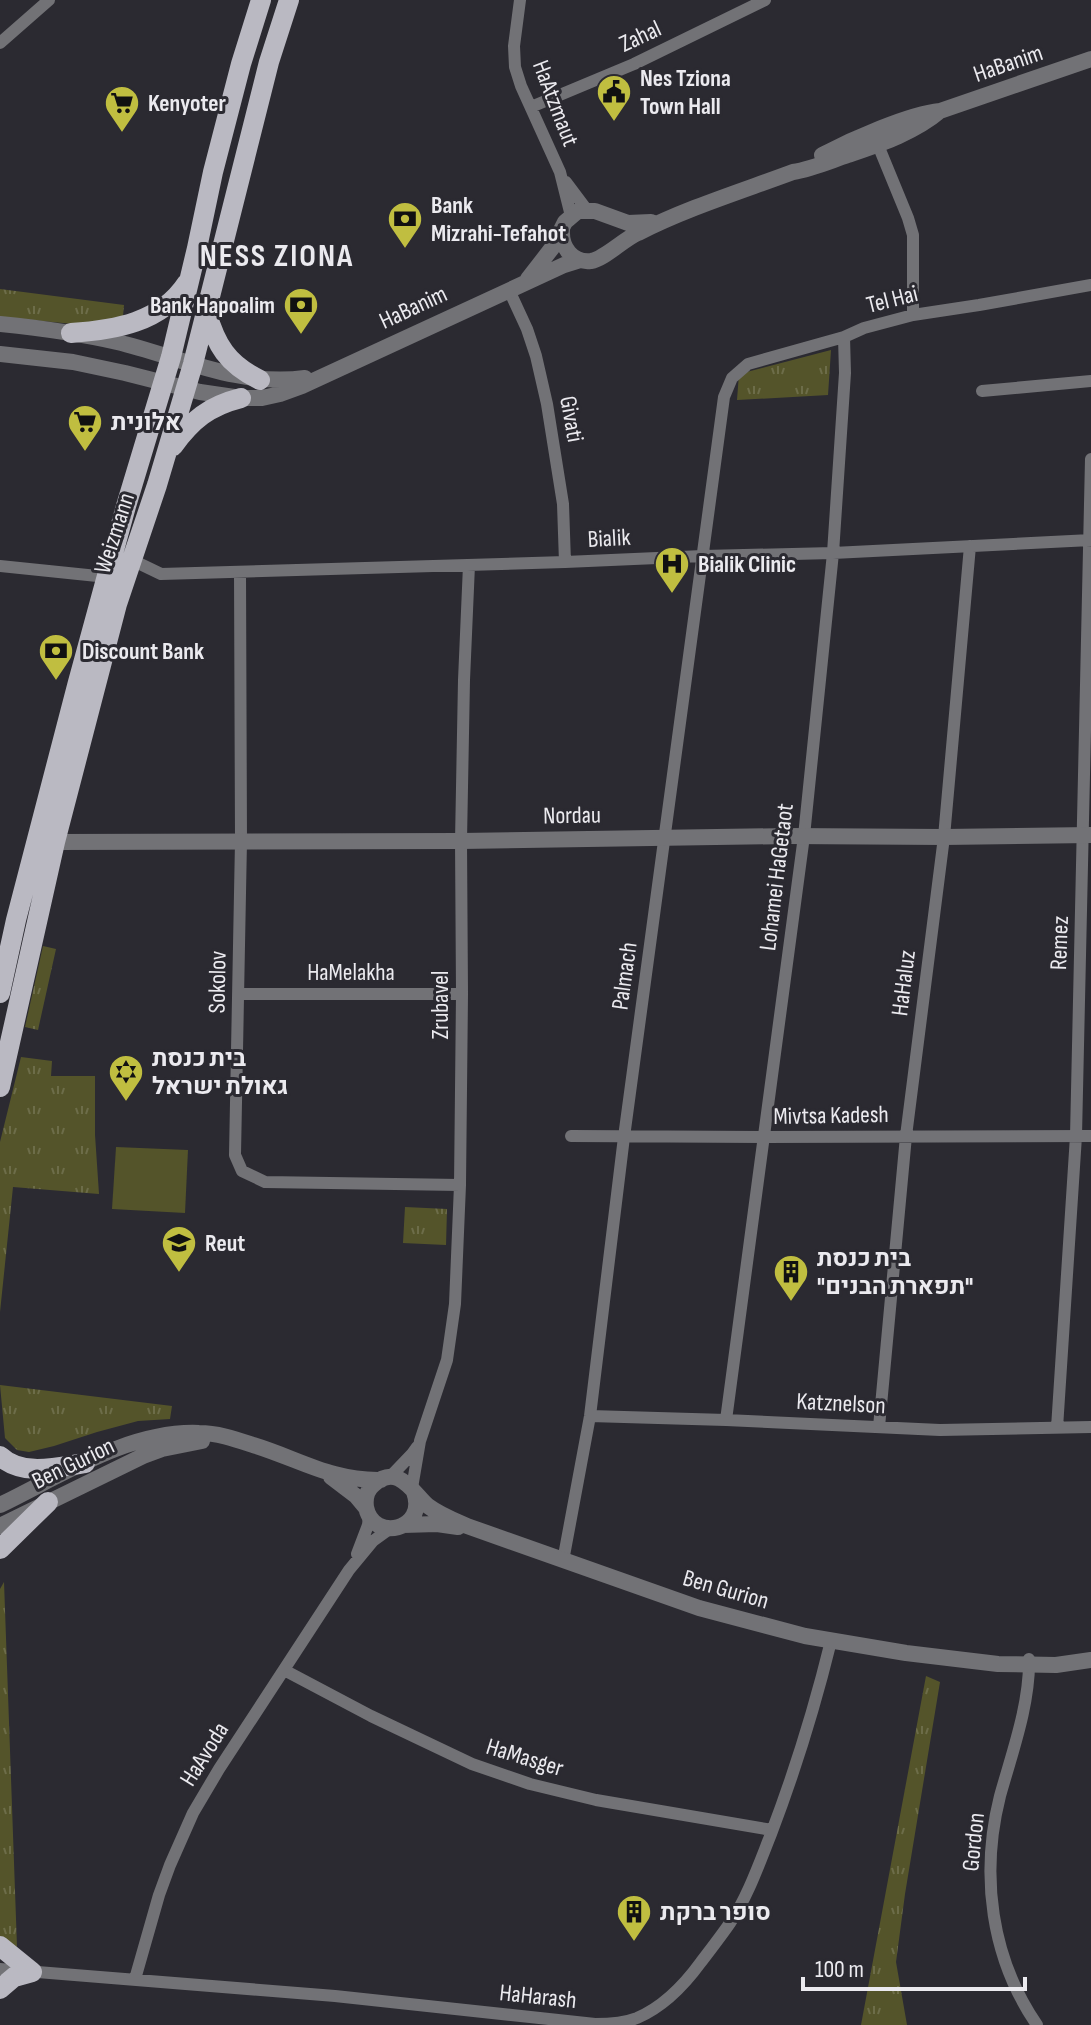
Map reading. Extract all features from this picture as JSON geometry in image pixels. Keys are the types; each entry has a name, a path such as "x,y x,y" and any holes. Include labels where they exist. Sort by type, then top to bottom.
{"main road":[{"name":"Weizmann","path":"1,984 107,577 171,357 213,172 261,0"},
{"name":"Weizmann","path":"0,1087 55,842 117,604 193,364 269,62 289,0"},
{"path":"71,333 113,328 142,320 180,294 191,277"},
{"path":"206,311 215,339 226,355 242,372 260,380"},
{"path":"166,456 198,418 212,407 241,398"},
{"path":"0,1456 19,1467 35,1469 85,1463"},
{"path":"0,1549 48,1502"},
{"path":"0,1946 32,1972"},
{"path":"0,1989 14,1977 32,1972"}],"street":[{"path":"0,43 49,0"},
{"name":"HaAtzmaut","path":"520,0 514,46 515,67 581,217"},
{"name":"Zahal","path":"531,107 634,64 765,0"},
{"name":"HaBanim","path":"793,172 804,163 843,145 922,114 940,111 1091,59"},
{"name":"HaBanim","path":"608,251 637,233 669,219 793,172 878,145 920,126 940,111"},
{"path":"878,145 913,235 913,315"},
{"path":"581,217 609,220 614,236 608,251 595,260 580,260 567,252 562,237 581,217"},
{"name":"HaBanim","path":"525,283 581,217 642,224 669,219"},
{"name":"HaBanim","path":"0,354 73,362 186,388 241,398 262,398 280,394 322,376 580,260"},
{"name":"Tel Hai","path":"724,397 732,378 748,364 844,337 864,328 913,315 1091,285"},
{"name":"Givati","path":"509,290 527,329 547,404 563,504 565,562"},
{"name":"HaBanim","path":"0,324 71,333 117,343 235,376 285,381 322,376"},
{"name":"Lohamei HaGetaot","path":"726,1420 804,836 833,553 845,373 844,337"},
{"path":"982,391 1091,381"},
{"name":"Palmach","path":"563,1561 590,1416 624,1137 724,397"},
{"name":"Remez","path":"1057,1428 1076,1136 1088,835 1091,459"},
{"name":"Bialik","path":"132,560 161,574 833,553 1090,540"},
{"name":"HaHaluz","path":"879,1427 906,1136 944,837 970,546"},
{"name":"Zrubavel","path":"413,1490 420,1441 447,1360 455,1304 460,1185 464,680 469,565"},
{"path":"0,566 107,577"},
{"name":"Sokolov","path":"240,572 241,841 235,1155 242,1171 265,1182 460,1185"},
{"name":"Nordau","path":"55,842 1088,835"},
{"name":"HaMelakha","path":"239,994 462,994"},
{"name":"Mivtsa Kadesh","path":"571,1136 1091,1136"},
{"name":"Katznelson","path":"590,1416 940,1430 1091,1427"},
{"name":"Ben Gurion","path":"0,1505 85,1463 151,1438 184,1433 218,1435 263,1448 323,1472 354,1479 385,1478"},
{"name":"Ben Gurion","path":"0,1526 162,1449 214,1440 263,1448"},
{"name":"Zrubavel","path":"385,1478 412,1454 420,1441"},
{"name":"Ben Gurion","path":"323,1472 343,1485 368,1512"},
{"path":"385,1478 401,1479 413,1490 417,1502 415,1512 409,1521 397,1527 378,1525 368,1512 366,1499 369,1491 385,1478"},
{"name":"Ben Gurion","path":"413,1490 430,1508 445,1517 699,1608 752,1623 831,1641 906,1653 968,1659 1091,1660"},
{"name":"HaAvoda","path":"349,1570 364,1539 368,1512"},
{"name":"Ben Gurion","path":"397,1527 437,1524 479,1530"},
{"name":"HaAvoda","path":"135,1979 163,1885 193,1813 349,1570 373,1541 397,1527"},
{"name":"HaHarash","path":"0,1969 335,1996 595,2024 622,2022 643,2014 666,2000 686,1981 731,1921 758,1867 772,1830 810,1720 831,1641"},
{"name":"Gordon","path":"1029,1661 1026,1691 994,1824 990,1882 995,1932 1004,1960 1014,1985 1037,2025"},
{"name":"HaMasger","path":"284,1670 404,1732 472,1764 515,1779 596,1800 772,1830"}],"green space":[{"path":"0,289 124,305 123,316 84,325 0,317"},
{"path":"831,350 828,395 737,400 739,374"},
{"path":"43,946 56,949 38,1030 25,1027"},
{"path":"21,1057 52,1061 51,1076 95,1076 99,1194 13,1187 0,1312 0,1142"},
{"path":"116,1147 188,1150 185,1213 112,1209"},
{"path":"405,1207 447,1209 446,1245 403,1243"},
{"path":"0,1385 172,1406 170,1419 138,1421 29,1452 17,1450 5,1438"},
{"path":"4,1582 17,1947 0,1936 0,1589"},
{"path":"926,1676 940,1682 896,1962 907,2025 861,2025"}],"place":[{"name":"Nes Tziona Town Hall","path":"614,123"},
{"name":"Kenyoter","path":"122,134"},
{"name":"Bank Mizrahi-Tefahot","path":"405,250"},
{"name":"Bank Hapoalim","path":"301,336"},
{"name":"אלונית","path":"85,453"},
{"name":"Bialik Clinic","path":"672,595"},
{"name":"Discount Bank","path":"56,682"},
{"name":"בית כנסת גאולת ישראל","path":"126,1103"},
{"name":"Reut","path":"179,1274"},
{"name":"בית כנסת \"תפארת הבנים\"","path":"791,1303"},
{"name":"סופר ברקת","path":"634,1943"}],"district":[{"name":"NESS ZIONA","path":"277,255"}]}
